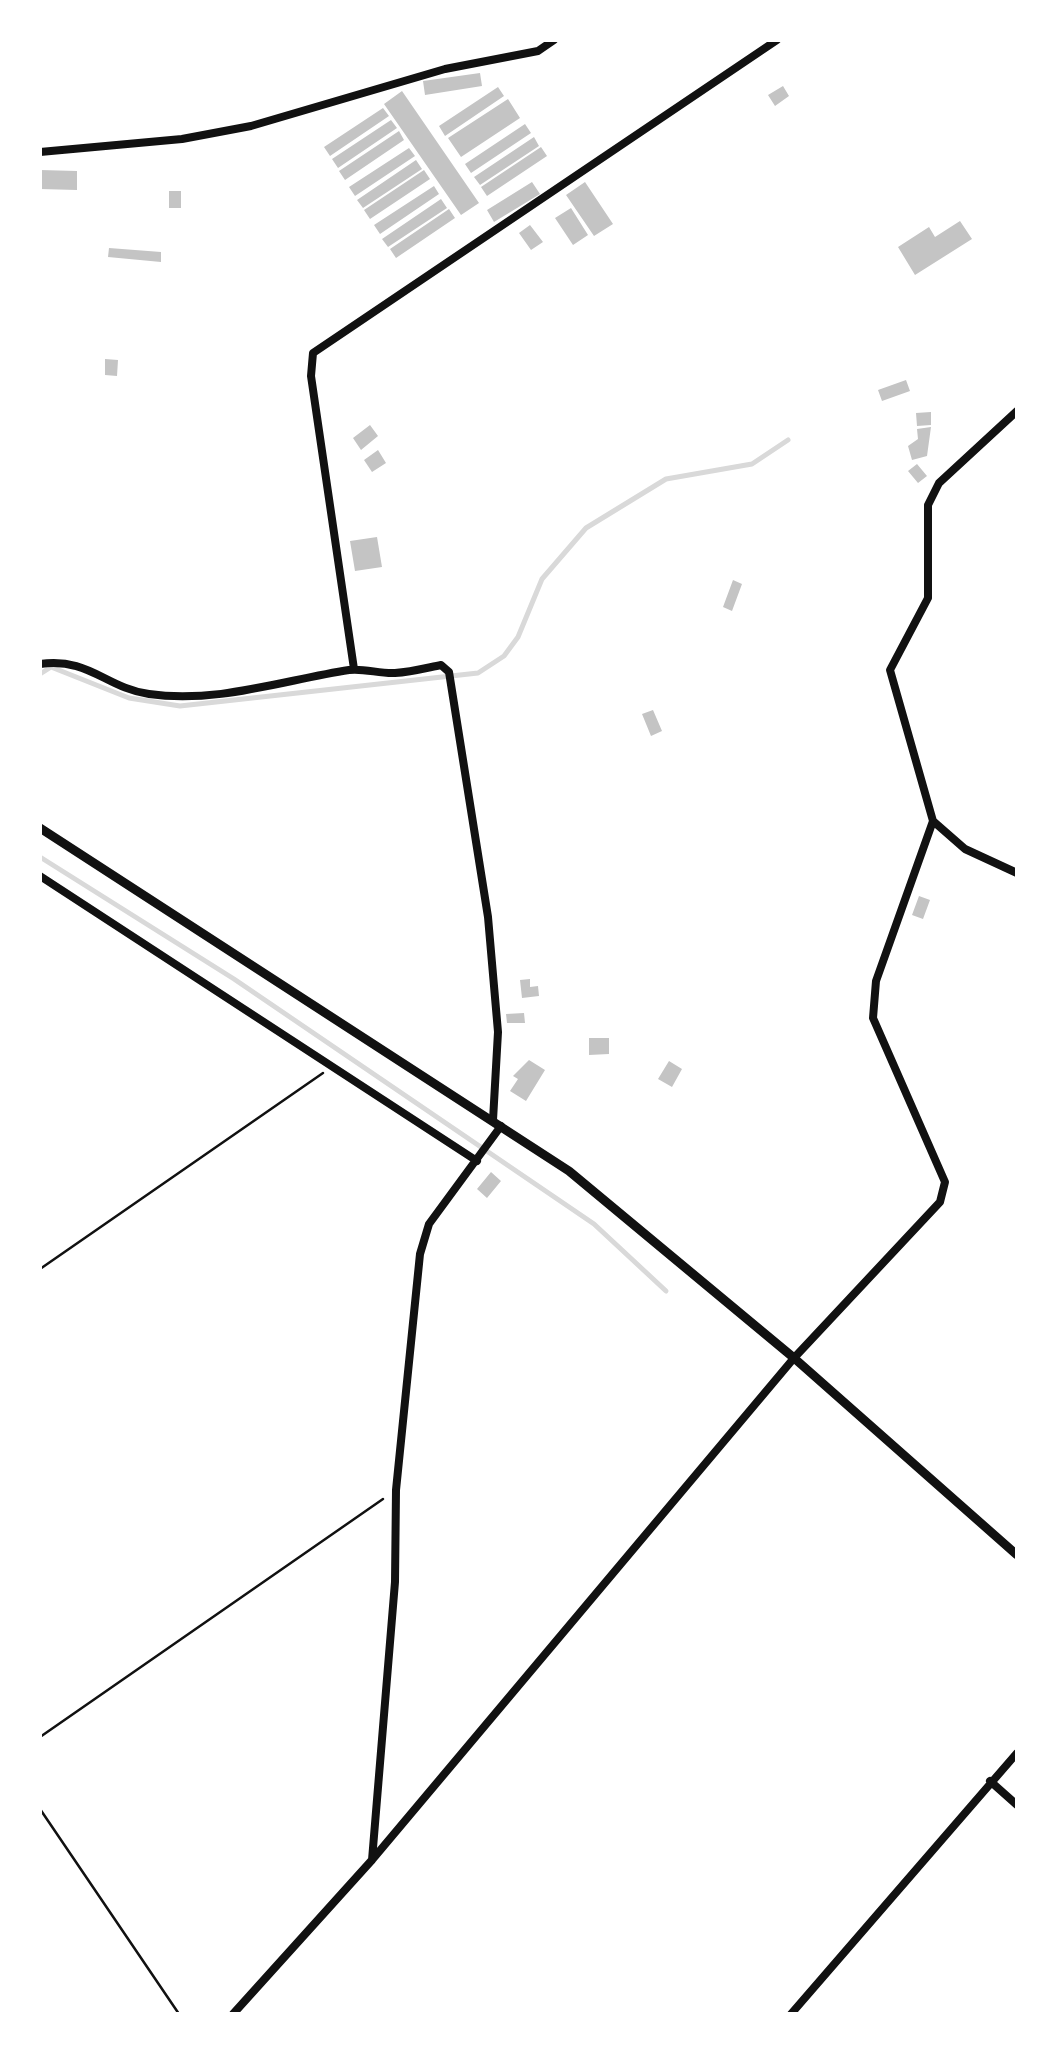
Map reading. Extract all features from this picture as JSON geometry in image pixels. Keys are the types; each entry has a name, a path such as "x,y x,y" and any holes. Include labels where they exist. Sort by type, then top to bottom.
{"street":[{"path":"40,152 182,139 252,126 445,69 538,51 554,40"},
{"path":"354,669 311,376 314,352 777,40"},
{"path":"1017,412 939,483 928,505 928,598 890,670 933,820 965,848 1017,874"},
{"path":"40,664 62,661 84,665 148,694 184,696 263,687 354,669 394,673 442,666 449,672 454,690 488,918 498,1032 497,1123 494,1136 480,1157 429,1224 420,1254 396,1490 395,1582 372,1860"},
{"path":"233,2014 372,1860 794,1358 940,1202 945,1182 873,1018 876,980 933,820"},
{"path":"40,828 569,1170 794,1358 1017,1555"},
{"path":"40,876 331,1068 480,1157"},
{"path":"791,2014 1017,1754"},
{"path":"990,1781 1017,1806"}],"path":[{"path":"40,1268 331,1068"},
{"path":"40,1736 396,1490"},
{"path":"40,1809 180,2014"}],"building":[{"path":"480,73 482,86 425,95 423,81"},
{"path":"783,86 789,96 775,106 768,95"},
{"path":"498,87 504,96 445,136 439,126"},
{"path":"402,91 479,203 461,215 384,104"},
{"path":"508,99 520,118 461,157 448,138"},
{"path":"383,108 389,116 330,156 324,147"},
{"path":"391,120 397,128 338,168 332,159"},
{"path":"525,124 531,133 471,173 465,164"},
{"path":"399,131 404,140 345,180 339,171"},
{"path":"534,137 539,146 480,185 474,177"},
{"path":"541,147 547,156 487,196 481,187"},
{"path":"409,148 415,156 355,196 349,187"},
{"path":"416,160 422,169 363,208 357,200"},
{"path":"40,170 77,171 77,190 40,189"},
{"path":"424,170 430,179 370,219 364,210"},
{"path":"532,182 540,194 494,222 487,210"},
{"path":"585,182 613,224 594,236 566,195"},
{"path":"434,186 439,194 380,234 374,225"},
{"path":"169,191 181,191 181,208 169,208"},
{"path":"441,199 447,208 388,247 382,239"},
{"path":"571,208 588,235 573,245 555,218"},
{"path":"449,209 455,218 396,258 390,249"},
{"path":"960,221 972,239 915,275 898,247 929,227 935,237"},
{"path":"530,225 543,242 531,250 519,233"},
{"path":"109,248 161,252 161,262 108,257"},
{"path":"105,359 118,360 117,376 105,375"},
{"path":"906,380 910,391 882,401 878,390"},
{"path":"931,412 931,425 917,426 916,413"},
{"path":"370,425 378,436 361,450 353,438"},
{"path":"931,427 927,456 912,460 908,446 918,439 917,429"},
{"path":"378,450 386,463 372,472 364,460"},
{"path":"917,464 927,476 918,483 908,471"},
{"path":"377,537 382,567 355,571 350,541"},
{"path":"733,580 742,584 732,611 723,607"},
{"path":"653,710 662,731 651,736 642,714"},
{"path":"919,896 930,900 923,919 912,915"},
{"path":"530,979 530,987 538,986 539,996 522,998 520,980"},
{"path":"524,1013 525,1023 507,1023 506,1014"},
{"path":"589,1038 609,1038 609,1054 589,1055"},
{"path":"529,1060 545,1070 526,1101 510,1091 518,1079 513,1076"},
{"path":"669,1061 682,1069 672,1087 658,1079"},
{"path":"491,1172 501,1181 487,1198 477,1189"}],"waterway":[{"path":"40,674 51,667 129,698 180,706 478,673 504,656 518,637 542,579 586,528 666,479 752,464 788,440"},
{"path":"40,857 234,979 594,1224 666,1291"}]}
